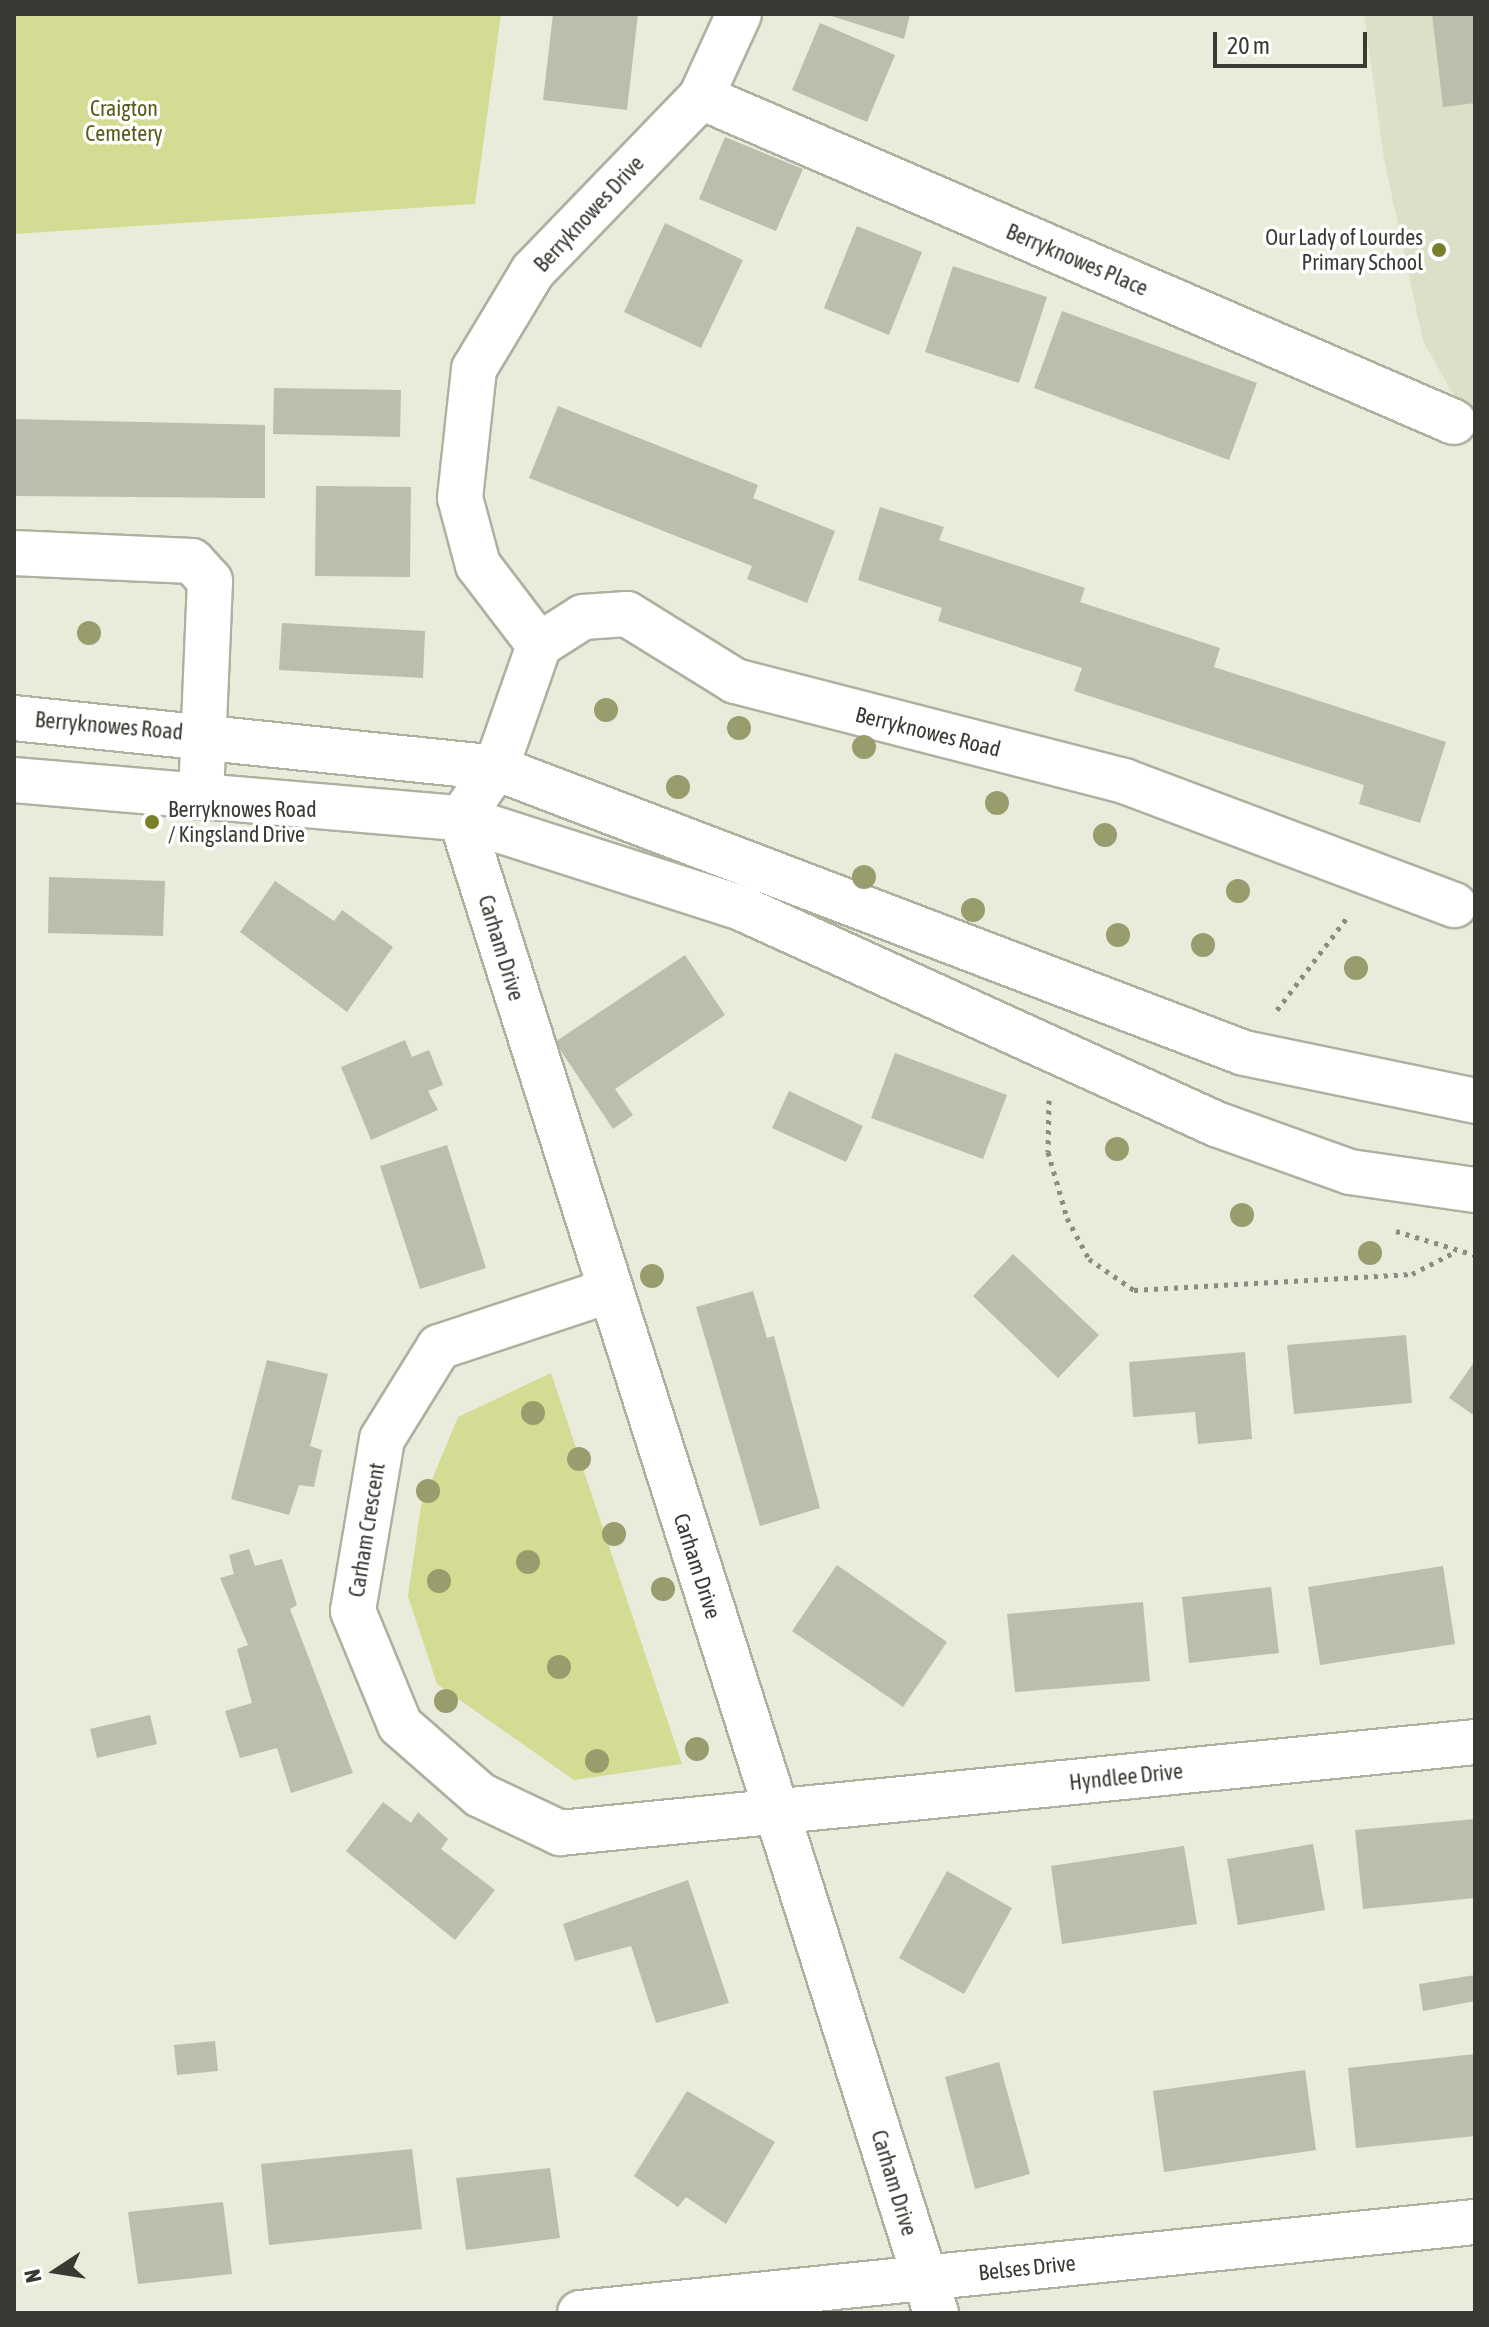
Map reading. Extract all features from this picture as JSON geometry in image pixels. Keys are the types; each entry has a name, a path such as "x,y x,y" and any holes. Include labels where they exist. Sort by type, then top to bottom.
{"street":[{"name":"Berryknowes Drive","path":"539,645 478,565 460,498 474,369 533,271 701,97 739,14"},
{"name":"Berryknowes Place","path":"701,97 1454,422"},
{"name":"Berryknowes Road","path":"14,553 192,561 210,581 201,797"},
{"name":"Berryknowes Road","path":"539,645 583,617 627,614 735,681 1124,781 1375,880 1454,905"},
{"path":"461,818 496,768 539,645"},
{"name":"Berryknowes Road","path":"14,718 204,734 496,768 1244,1053 1475,1101"},
{"path":"14,780 461,818 741,908 1216,1124 1350,1172 1475,1190"},
{"name":"Carham Drive","path":"461,818 608,1291 778,1811 930,2296"},
{"name":"Carham Crescent","path":"608,1291 439,1347 382,1439 353,1611 400,1725 480,1795 547,1827 560,1833 778,1811"},
{"name":"Hyndlee Drive","path":"778,1811 1475,1742"},
{"name":"Belses Drive","path":"583,2313 930,2296 1475,2222"}],"path":[{"path":"1244,1053 1375,880"},
{"path":"1049,1086 1048,1152 1067,1218 1089,1259 1134,1290 1412,1274 1453,1253"}],"shaded area":[{"name":"Our Lady of Lourdes Primary School","path":"1364,14 1475,14 1475,433 1423,341 1384,159"}],"green space":[{"name":"Craigton Cemetery","path":"14,14 501,14 475,204 14,234"},
{"path":"551,1373 682,1764 574,1780 437,1684 408,1596 421,1506 458,1417"}],"building":[{"path":"553,14 638,14 627,110 543,100"},
{"path":"825,14 910,14 904,39"},
{"path":"1432,14 1475,14 1475,103 1443,107"},
{"path":"820,23 895,55 867,122 792,90"},
{"path":"725,137 803,169 776,231 699,199"},
{"path":"665,223 743,260 701,348 624,312"},
{"path":"857,226 922,252 889,335 824,308"},
{"path":"953,266 1047,297 1019,383 925,352"},
{"path":"1062,311 1257,383 1229,460 1034,388"},
{"path":"274,388 401,390 400,437 273,434"},
{"path":"558,406 758,485 753,498 835,531 807,603 747,579 752,566 529,478"},
{"path":"14,419 265,425 265,498 14,496"},
{"path":"316,486 411,487 410,577 315,576"},
{"path":"880,507 944,527 939,540 1085,588 1080,602 1220,648 1214,667 1446,742 1420,823 1359,804 1364,785 1074,691 1082,668 938,621 942,608 858,580"},
{"path":"282,623 425,631 423,678 279,670"},
{"path":"49,877 165,881 163,936 48,933"},
{"path":"275,881 334,921 342,910 393,947 347,1012 240,932"},
{"path":"685,955 725,1015 615,1089 633,1115 613,1129 555,1042"},
{"path":"405,1040 412,1057 429,1050 443,1085 428,1091 438,1110 371,1140 341,1067"},
{"path":"895,1053 1007,1095 983,1159 871,1118"},
{"path":"789,1091 863,1126 846,1162 772,1128"},
{"path":"447,1145 486,1268 420,1289 380,1166"},
{"path":"1013,1254 1099,1335 1058,1378 973,1296"},
{"path":"753,1291 767,1338 774,1336 820,1508 760,1526 696,1307"},
{"path":"1406,1335 1412,1403 1294,1414 1287,1345"},
{"path":"1245,1352 1252,1439 1198,1444 1195,1412 1133,1417 1129,1362"},
{"path":"267,1360 328,1374 310,1446 322,1450 314,1487 299,1485 289,1515 231,1499"},
{"path":"1475,1361 1475,1416 1449,1398"},
{"path":"249,1549 255,1566 282,1559 297,1605 290,1609 353,1773 291,1793 277,1748 240,1758 225,1711 252,1703 237,1649 248,1645 220,1578 234,1574 229,1555"},
{"path":"837,1565 947,1642 903,1707 792,1631"},
{"path":"1443,1566 1455,1644 1320,1665 1308,1587"},
{"path":"1271,1587 1279,1653 1189,1663 1182,1597"},
{"path":"1143,1602 1150,1681 1015,1692 1007,1614"},
{"path":"150,1715 157,1744 97,1758 90,1729"},
{"path":"383,1802 411,1823 418,1812 448,1839 441,1849 495,1890 455,1940 346,1851"},
{"path":"1475,1819 1475,1898 1363,1909 1355,1830"},
{"path":"1313,1844 1325,1910 1238,1925 1227,1859"},
{"path":"1184,1846 1197,1924 1062,1944 1051,1866"},
{"path":"947,1871 1012,1908 964,1994 899,1958"},
{"path":"688,1880 729,2003 656,2023 631,1946 575,1961 563,1924"},
{"path":"1475,1975 1475,2001 1423,2011 1419,1984"},
{"path":"215,2041 218,2071 177,2075 174,2045"},
{"path":"1475,2054 1475,2136 1356,2148 1348,2068"},
{"path":"999,2062 1030,2174 975,2189 945,2077"},
{"path":"1305,2070 1316,2150 1164,2172 1153,2091"},
{"path":"687,2091 775,2142 726,2224 686,2197 678,2207 634,2176"},
{"path":"412,2149 422,2229 269,2245 261,2164"},
{"path":"550,2168 560,2238 466,2250 456,2178"},
{"path":"223,2202 232,2274 138,2284 128,2212"}],"place":[{"name":"Our Lady of Lourdes Primary School","path":"1439,250"},
{"name":"Berryknowes Road / Kingsland Drive","path":"152,822"}]}
